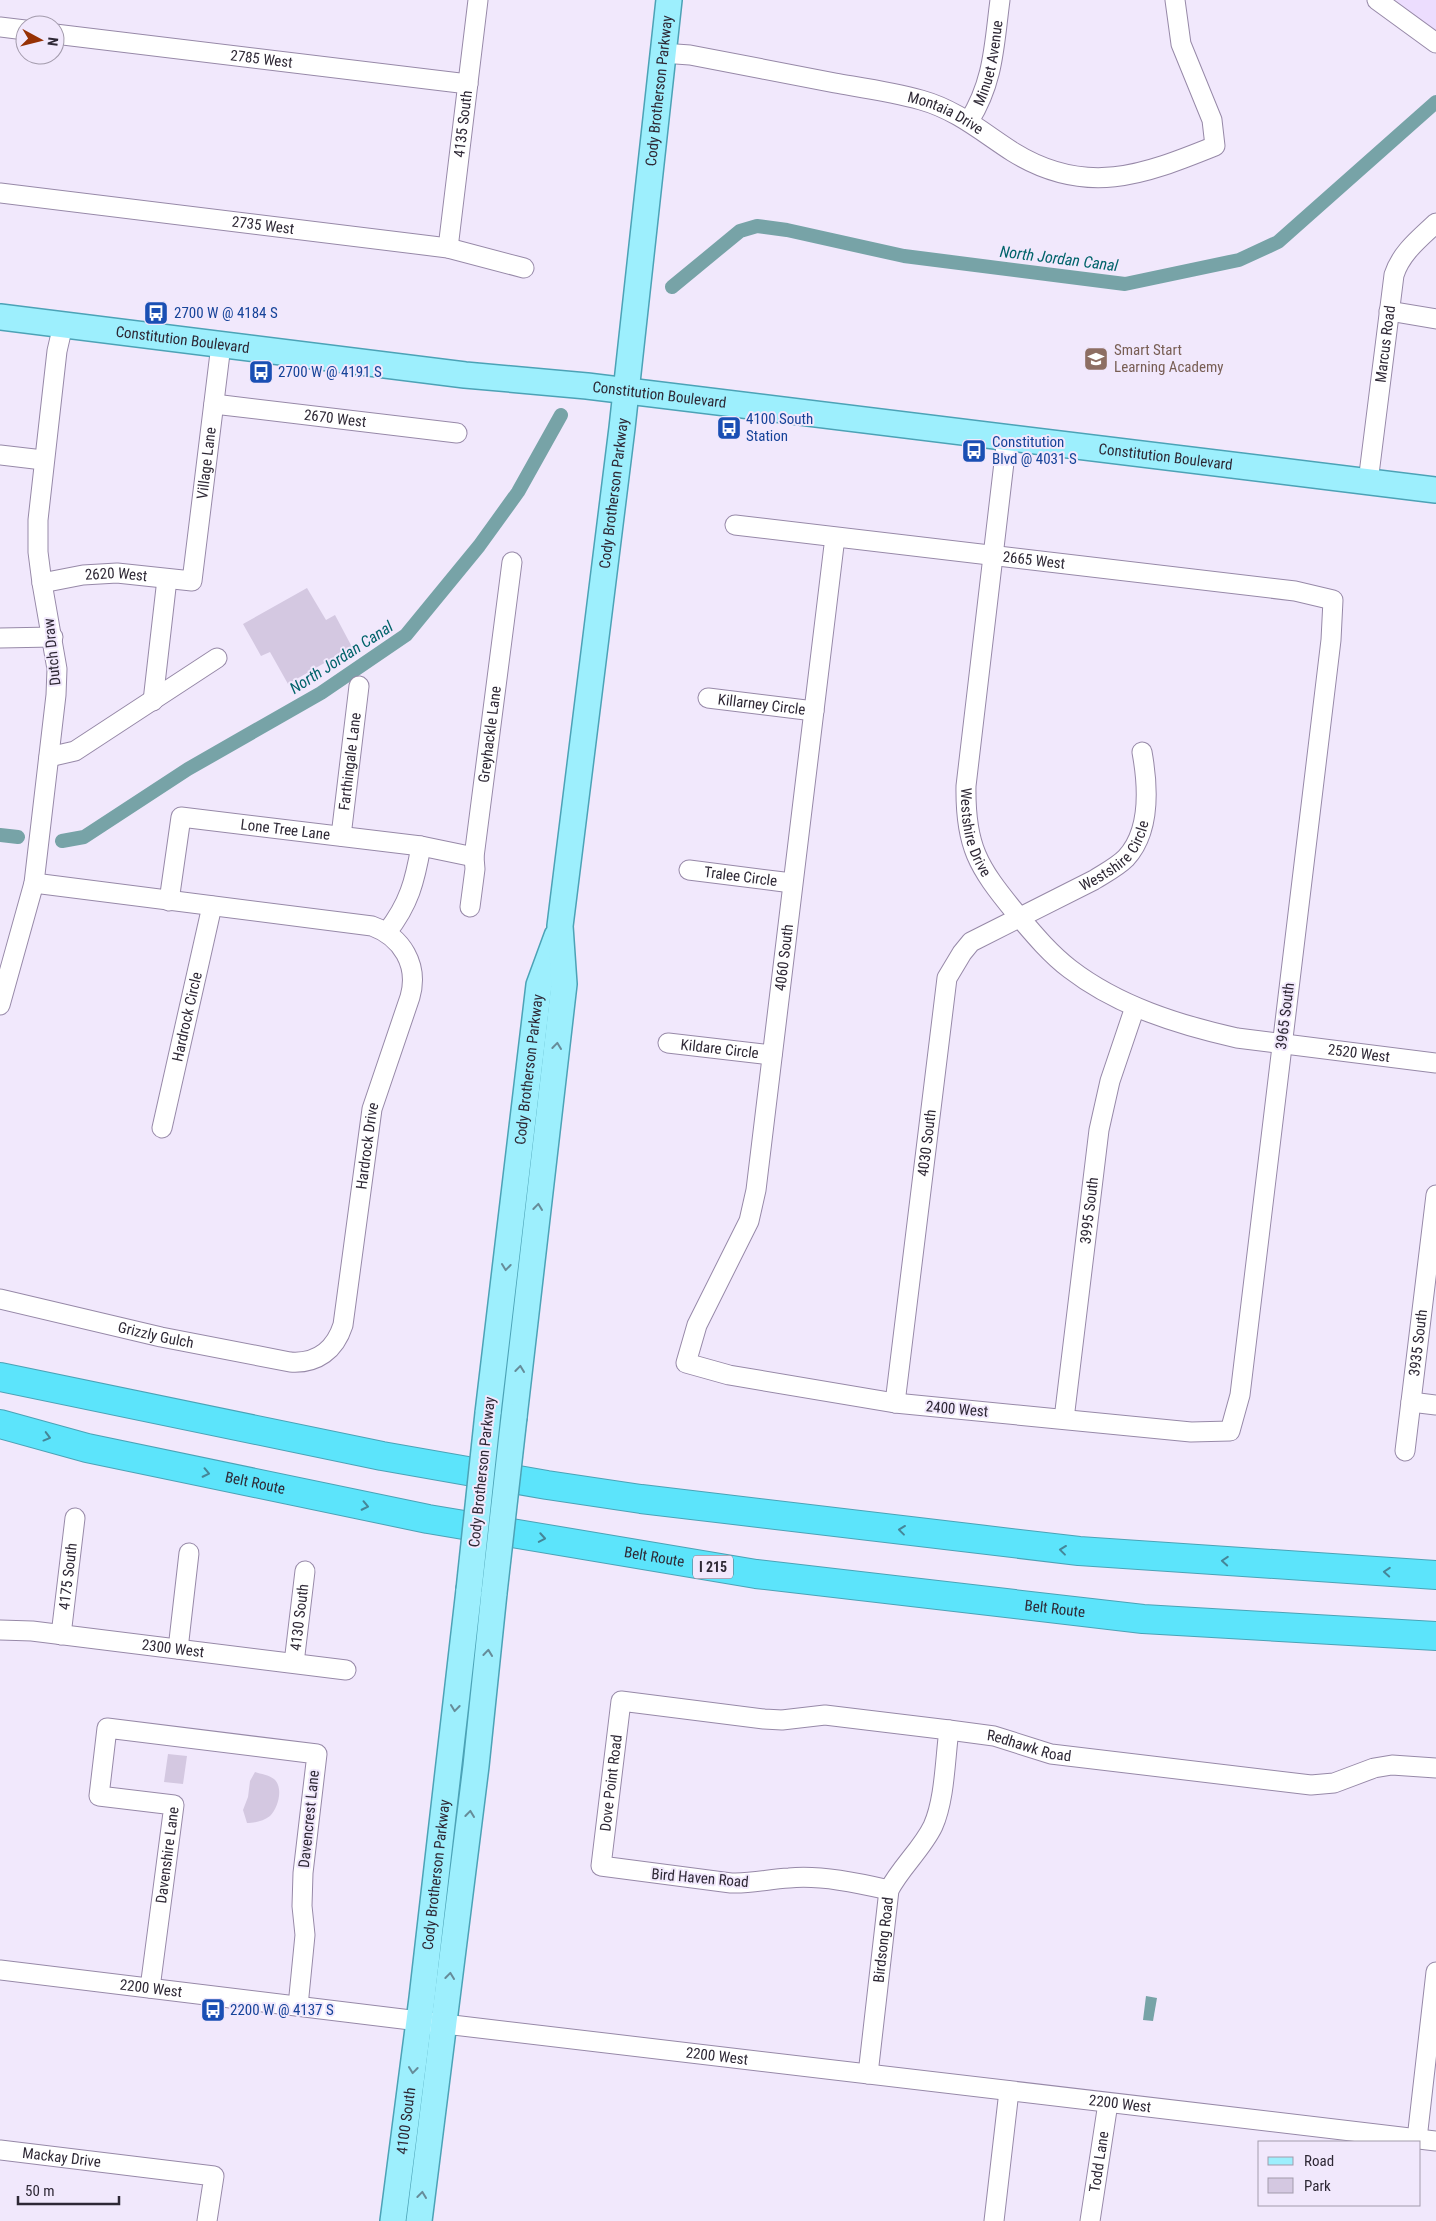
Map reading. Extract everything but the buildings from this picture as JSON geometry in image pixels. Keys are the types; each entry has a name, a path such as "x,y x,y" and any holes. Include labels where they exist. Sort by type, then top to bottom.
{"highway":[{"path":"0,1377 382,1456 547,1486 641,1499 1078,1552 1436,1575"},
{"name":"Belt Route","path":"0,1424 87,1448 428,1519 756,1574 1143,1619 1436,1636"}],"main road":[{"name":"Cody Brotherson Parkway","path":"444,2024 564,984 560,926 626,390 669,0"},
{"name":"Constitution Boulevard","path":"0,317 465,375 626,390 1436,490"},
{"name":"Cody Brotherson Parkway","path":"419,2021 539,984 560,926"},
{"name":"4100 South","path":"393,2221 419,2021"},
{"name":"4100 South","path":"419,2221 444,2024"}],"street":[{"name":"4135 South","path":"448,248 478,0"},
{"name":"Minuet Avenue","path":"970,121 990,79 1000,0"},
{"name":"Montaia Drive","path":"662,53 690,55 904,96 939,106 970,121 1029,160 1045,168 1081,176 1117,177 1135,175 1161,167 1215,146 1212,120 1181,44 1175,0"},
{"path":"1377,0 1436,44"},
{"path":"0,27 15,29"},
{"name":"2785 West","path":"65,35 468,84"},
{"name":"2735 West","path":"0,193 448,248 524,268"},
{"name":"Marcus Road","path":"1368,482 1392,284 1396,267 1411,246 1436,223"},
{"path":"1389,311 1436,319"},
{"name":"Dutch Draw","path":"0,1005 34,884 56,695 57,669 38,552 38,520 43,460 57,351 63,325"},
{"name":"Village Lane","path":"192,582 221,345"},
{"name":"2670 West","path":"214,404 457,433"},
{"name":"Westshire Drive","path":"1007,438 995,556 966,786 967,830 979,864 1043,945 1070,969 1114,997 1135,1007 1211,1032 1282,1044"},
{"path":"0,455 43,460"},
{"name":"2665 West","path":"735,525 1294,591 1333,600"},
{"name":"4060 South","path":"686,1363 697,1326 728,1267 749,1221 756,1190 835,537"},
{"name":"Greyhackle Lane","path":"470,907 475,869 474,857 512,562"},
{"name":"2620 West","path":"42,583 117,573 192,582"},
{"path":"153,701 167,579"},
{"name":"3965 South","path":"1230,1431 1240,1395 1330,650 1333,600"},
{"path":"0,638 53,637"},
{"path":"49,757 75,751 217,658"},
{"name":"Farthingale Lane","path":"341,836 359,686"},
{"name":"Killarney Circle","path":"708,698 814,711"},
{"name":"Westshire Circle","path":"1019,917 1107,872 1127,857 1139,837 1145,814 1147,780 1142,752"},
{"name":"Lone Tree Lane","path":"169,901 181,817 421,846 474,857"},
{"path":"34,884 372,926 387,932 412,891 421,846"},
{"name":"Tralee Circle","path":"689,870 792,883"},
{"name":"Hardrock Circle","path":"162,1128 212,906"},
{"name":"4030 South","path":"895,1403 947,978 962,953 972,942 1019,917"},
{"name":"Hardrock Drive","path":"312,1361 326,1353 334,1345 344,1325 372,1109 412,989 413,980 408,958 403,948 387,932"},
{"name":"3995 South","path":"1064,1420 1100,1122 1110,1081 1135,1007"},
{"name":"Kildare Circle","path":"668,1043 772,1055"},
{"name":"2520 West","path":"1282,1044 1436,1063"},
{"name":"3935 South","path":"1405,1451 1434,1236 1436,1195"},
{"name":"Grizzly Gulch","path":"0,1299 228,1351 290,1362 312,1361"},
{"name":"2400 West","path":"686,1363 729,1375 895,1403 1192,1432 1230,1431"},
{"path":"1411,1402 1436,1405"},
{"name":"4175 South","path":"62,1635 75,1518"},
{"path":"178,1649 189,1553"},
{"name":"4130 South","path":"294,1663 305,1571"},
{"name":"2300 West","path":"0,1630 32,1631 346,1670"},
{"name":"Redhawk Road","path":"620,1701 782,1720 825,1715 948,1730 994,1736 1051,1754 1311,1786 1334,1783 1374,1768 1392,1765 1436,1768"},
{"name":"Dove Point Road","path":"601,1866 620,1701"},
{"name":"Davenshire Lane","path":"107,1728 99,1796 174,1805 150,1988"},
{"name":"Davencrest Lane","path":"107,1728 316,1754 303,1873 302,1906 305,1934 298,2006"},
{"name":"Birdsong Road","path":"868,2074 889,1890 898,1873 932,1827 938,1810 948,1730"},
{"name":"Bird Haven Road","path":"601,1866 731,1883 751,1884 790,1878 811,1878 862,1884 889,1890"},
{"name":"2200 West","path":"0,1970 1436,2141"},
{"path":"1417,2138 1436,1972"},
{"path":"994,2221 1009,2091"},
{"name":"Todd Lane","path":"1090,2221 1108,2103"},
{"name":"Mackay Drive","path":"0,2150 214,2176 207,2221"}],"shaded area":[{"path":"1395,0 1436,0 1436,31"},
{"path":"1146,1996 1157,1998 1153,2021 1143,2020"}],"green space":[{"path":"307,588 326,620 335,615 352,647 288,684 270,652 261,656 243,624"},
{"path":"168,1754 187,1756 183,1784 164,1782"},
{"path":"255,1772 274,1779 279,1787 279,1798 270,1816 253,1823 247,1823 243,1810 248,1797 250,1781"}],"waterway":[{"name":"North Jordan Canal","path":"672,287 740,231 757,226 787,230 904,256 1125,284 1239,260 1278,242 1436,102"},
{"name":"North Jordan Canal","path":"62,841 84,837 188,769 321,693 406,635 479,546 518,492 561,415"},
{"name":"North Jordan Canal","path":"0,835 18,837"}],"place":[{"name":"2700 W @ 4184 S","path":"156,313"},
{"name":"Smart Start Learning Academy","path":"1096,359"},
{"name":"2700 W @ 4191 S","path":"261,372"},
{"name":"4100 South Station","path":"729,428"},
{"name":"Constitution Blvd @ 4031 S","path":"974,451"},
{"name":"2200 W @ 4137 S","path":"213,2010"}]}
